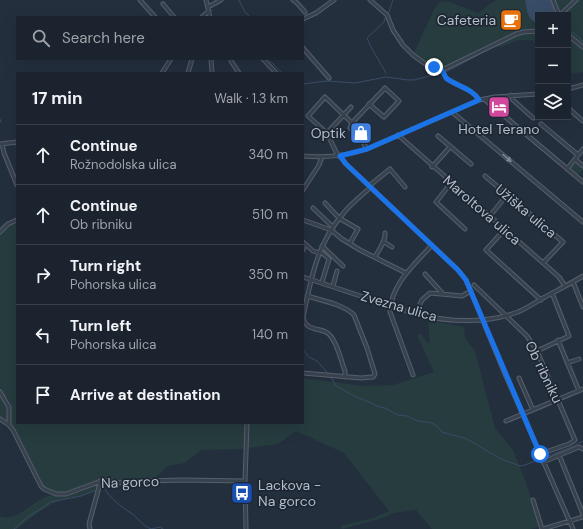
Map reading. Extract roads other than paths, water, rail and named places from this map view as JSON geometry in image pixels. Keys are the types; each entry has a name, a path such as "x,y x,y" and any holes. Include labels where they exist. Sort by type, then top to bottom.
{"street":[{"path":"140,0 154,16"},
{"path":"206,0 210,16"},
{"path":"203,16 208,9 221,0"},
{"path":"292,0 305,12"},
{"path":"304,19 316,14 334,0"},
{"path":"370,0 387,15 393,30 403,45 413,55 428,66 443,72 449,81 474,94 479,100"},
{"path":"553,0 559,12"},
{"path":"563,12 576,0"},
{"path":"163,4 173,16"},
{"path":"443,72 516,34 535,30"},
{"path":"571,37 583,47"},
{"path":"304,49 329,78"},
{"path":"163,72 170,60"},
{"path":"188,72 192,60"},
{"path":"211,60 212,72"},
{"path":"231,60 238,72"},
{"path":"264,60 275,72"},
{"path":"571,88 583,85"},
{"path":"367,149 361,139 352,130 350,126 352,123 369,104 385,88 399,101 384,117 369,104"},
{"path":"304,156 339,156 367,149 479,100 511,95 535,94"},
{"path":"511,95 513,100 533,118"},
{"path":"352,123 324,97 308,116 327,133 339,156 346,164 462,275 471,291 573,529"},
{"path":"484,99 583,182"},
{"path":"327,133 351,107"},
{"path":"571,111 583,121"},
{"path":"452,112 478,132 583,222"},
{"path":"541,124 578,155"},
{"name":"Maroltova ulica","path":"398,135 451,184 559,277 565,286"},
{"path":"438,136 471,164"},
{"path":"15,142 1,144 16,183"},
{"path":"432,167 450,147"},
{"path":"567,169 583,149"},
{"path":"304,188 319,165 322,157"},
{"path":"575,160 583,166"},
{"path":"304,312 311,279 319,252 339,218 370,186 390,169 406,186"},
{"name":"Užiška ulica","path":"485,176 563,242 543,263"},
{"path":"451,184 436,202 465,229"},
{"path":"489,216 507,195"},
{"path":"325,203 339,218 358,229 350,243"},
{"path":"313,208 342,239 360,250 375,256 406,273"},
{"path":"0,232 8,224 16,220"},
{"path":"304,220 332,229"},
{"path":"504,230 486,250 541,300"},
{"path":"375,256 384,242 386,237 385,233"},
{"path":"384,242 392,247"},
{"path":"304,243 312,251 319,252 329,259 322,282"},
{"path":"412,375 390,312 390,306 401,280 432,245"},
{"path":"322,246 343,266"},
{"path":"333,286 338,272"},
{"path":"425,274 443,294"},
{"name":"Zvezna ulica","path":"304,277 430,318 449,320 483,320 506,315 523,309 583,276"},
{"path":"573,282 583,307"},
{"name":"Ob ribniku","path":"474,285 527,336 536,351 575,440 569,444 540,454"},
{"path":"415,314 418,306 427,295 434,293 462,296 471,291"},
{"path":"536,351 569,336 552,293"},
{"path":"304,373 369,378 375,374 370,355 351,311 307,296"},
{"path":"304,320 311,328 326,332 331,336 345,371 345,377"},
{"path":"558,340 579,391"},
{"path":"567,363 579,359"},
{"path":"519,378 533,410"},
{"path":"506,421 583,389"},
{"name":"Na gorco","path":"0,392 9,407 9,425"},
{"name":"Na gorco","path":"0,419 9,425 13,430 36,478 44,489 56,494 61,495 104,480 126,484 147,481 183,480 245,481"},
{"path":"246,424 246,529"},
{"path":"543,462 579,447 583,449"},
{"path":"533,500 542,529 570,521 583,515 559,455"},
{"path":"90,529 89,524 100,481"}],"water":[{"path":"525,0 551,0 556,12 535,12 535,22 527,11"}],"waterway":[{"path":"239,0 245,12 249,16"},
{"path":"387,13 389,12 393,0"},
{"path":"385,18 384,22 367,38 386,73"},
{"path":"571,32 574,33 583,42"},
{"path":"304,84 327,81 355,83 386,77 414,80 446,72 489,49"},
{"path":"269,60 281,72"},
{"path":"304,351 309,357 317,361 327,372"},
{"path":"331,377 336,386 356,397 385,408 398,415 407,416 418,421 432,423 442,432 467,439 501,459 520,466 540,459"},
{"path":"543,458 583,441"},
{"path":"100,489 104,488 116,502 134,515 145,526 151,529"},
{"path":"14,529 29,516 50,502 81,496 97,490"},
{"path":"151,529 160,527 163,529"}],"place":[{"name":"Cafeteria","path":"511,20"},
{"name":"Hotel Terano","path":"499,107"},
{"name":"Optik","path":"361,133"},
{"name":"Lackova - Na gorco","path":"242,493"}]}
